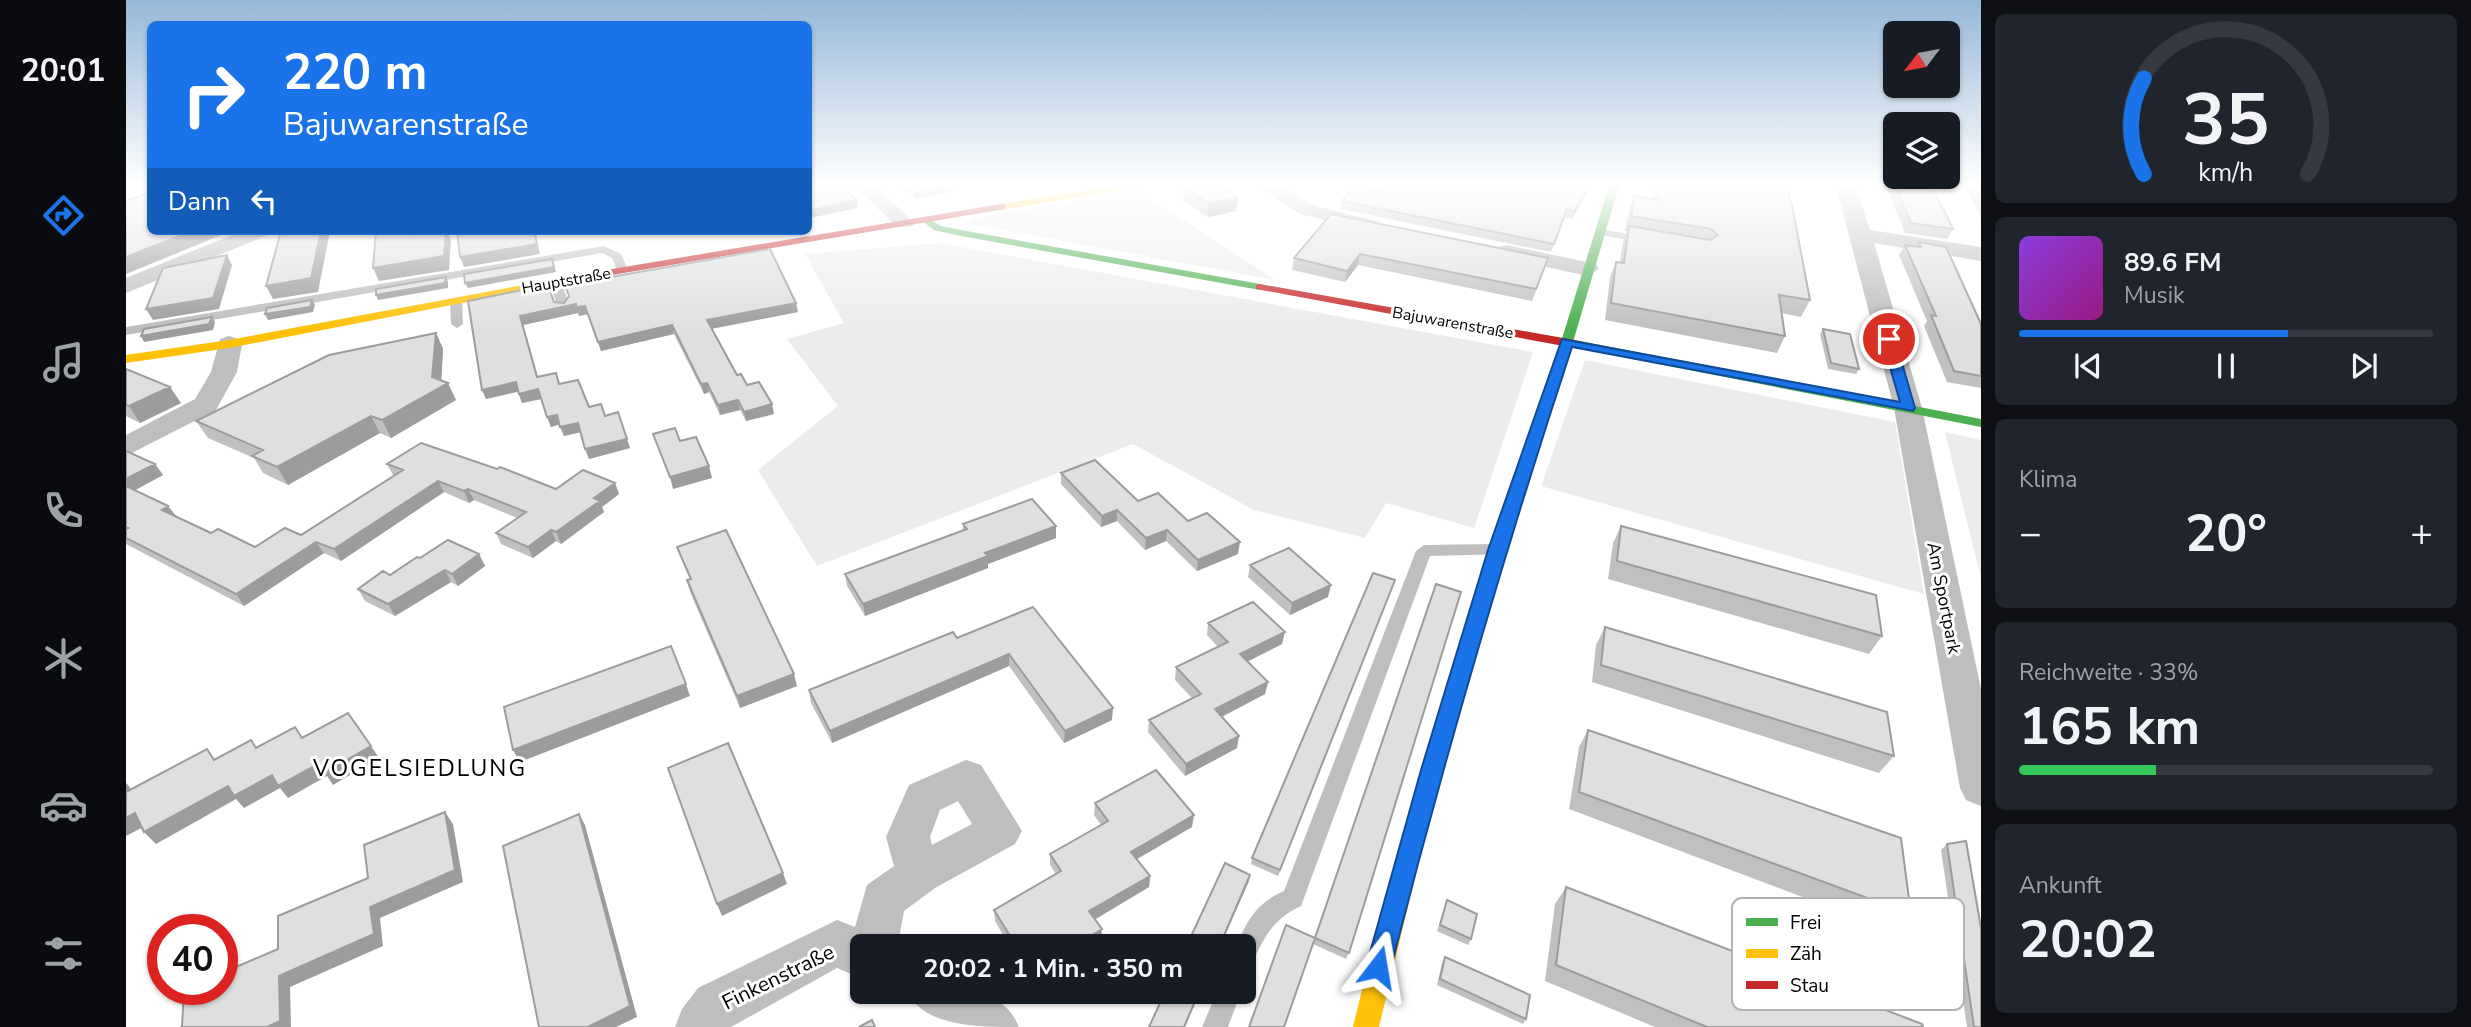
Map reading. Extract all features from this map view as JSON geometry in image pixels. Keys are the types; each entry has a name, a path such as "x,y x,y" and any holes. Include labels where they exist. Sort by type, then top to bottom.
{"street":[{"name":"Hauptstraße","path":"126,359 229,344 622,270 838,234"},
{"name":"Bajuwarenstraße","path":"966,234 1567,342 1981,424"},
{"path":"1366,1027 1419,813 1497,550 1567,342 1598,234"},
{"path":"126,286 251,235"},
{"path":"1861,235 1981,254"},
{"name":"Am Sportpark","path":"1861,235 1908,408 1981,788"},
{"path":"1482,247 1588,268"},
{"path":"126,447 206,404 224,372 229,344"},
{"path":"877,934 883,900 919,874"},
{"name":"Finkenstraße","path":"700,1027 716,1006 837,943 850,950"},
{"path":"953,1004 994,1027"}],"lane":[{"path":"1610,234 1652,241"},
{"path":"126,331 604,249 617,256 622,270"},
{"path":"556,282 563,306"},
{"path":"456,300 457,324"},
{"path":"1253,934 1270,907 1293,898 1424,551 1497,550"},
{"path":"1215,1027 1224,1004"}],"shaded area":[{"path":"1025,234 1205,234 1275,280"},
{"path":"940,243 1533,352 1474,528 1386,503 1365,538 1254,510 1133,444 817,566 758,470 838,406 787,339 844,323 805,254"},
{"path":"1585,360 1895,422 1924,594 1541,486"},
{"path":"1945,432 1981,440 1981,579"}],"building":[{"path":"126,234 182,235 126,257"},
{"path":"1314,234 1429,234 1548,258 1536,289 1360,254 1347,271 1294,258"},
{"path":"1504,234 1558,234 1554,244"},
{"path":"1628,234 1675,234 1710,240 1718,235 1797,234 1810,300 1779,295 1785,336 1611,303 1616,262 1624,263"},
{"path":"280,235 320,235 311,278 266,286"},
{"path":"376,235 446,235 444,256 373,268"},
{"path":"457,235 535,235 537,244 460,257"},
{"path":"1919,242 1946,247 1981,324 1981,376 1954,371 1931,315 1936,316 1905,245 1921,247"},
{"path":"770,249 796,303 707,320 737,375 741,374 747,385 759,382 772,404 744,412 738,400 718,405 707,383 701,384 672,325 598,342 585,306 576,307 576,304 520,316 537,377 556,373 559,384 578,380 589,407 601,404 605,416 618,412 627,439 585,449 578,423 560,427 557,415 547,417 538,389 519,394 516,382 482,390 468,301 548,285 554,302 564,303 569,296 565,285"},
{"path":"227,255 213,298 146,309 163,268"},
{"path":"552,259 554,267 465,283 464,274"},
{"path":"446,277 445,283 376,295 376,289"},
{"path":"312,300 310,307 265,314 267,308"},
{"path":"212,317 209,324 141,336 144,329"},
{"path":"1823,329 1850,334 1859,369 1831,363"},
{"path":"436,333 432,377 448,383 382,420 371,416 277,467 252,456 263,450 196,421 329,355"},
{"path":"126,369 170,387 126,405"},
{"path":"675,428 680,441 696,437 709,466 670,477 653,434"},
{"path":"421,443 497,469 500,467 556,489 583,470 615,483 594,498 600,501 556,532 551,530 528,547 496,533 526,512 468,489 464,491 438,481 334,549 316,542 236,594 126,538 126,486 168,506 162,510 211,533 218,529 255,547 285,528 301,535 403,470 387,464"},
{"path":"126,451 155,464 126,479"},
{"path":"1095,460 1138,501 1158,493 1188,521 1207,513 1240,542 1198,560 1167,530 1146,538 1117,510 1102,516 1061,473"},
{"path":"1032,499 1056,526 985,553 988,556 863,604 845,574 967,529 963,524"},
{"path":"1621,526 1876,595 1882,636 1617,561"},
{"path":"726,530 794,674 737,696 687,580 691,579 677,547"},
{"path":"448,540 479,554 452,574 445,570 388,604 358,589 383,571 390,575"},
{"path":"1289,548 1331,585 1292,603 1250,565"},
{"path":"1373,573 1395,580 1280,870 1252,858"},
{"path":"1436,584 1461,592 1349,953 1315,938"},
{"path":"1253,602 1285,632 1240,654 1268,682 1215,709 1239,736 1186,764 1149,720 1201,694 1176,667 1228,642 1208,623"},
{"path":"1033,607 1113,708 1065,731 1009,654 830,731 809,690 953,632 957,638"},
{"path":"1605,627 1887,712 1894,756 1601,665"},
{"path":"671,646 686,684 513,750 504,707"},
{"path":"348,713 371,746 324,773 318,764 278,786 272,775 234,796 228,786 144,832 135,813 126,818 126,792 207,749 214,760 251,740 256,748 295,727 302,738"},
{"path":"1588,730 1901,838 1909,898 1867,898 1579,792"},
{"path":"728,743 783,873 717,904 668,768"},
{"path":"1156,770 1194,815 1131,852 1150,876 1089,911 1102,929 1094,934 1009,934 994,910 1061,871 1050,854 1108,821 1095,803"},
{"path":"445,812 455,870 370,907 374,934 279,976 280,1021 267,1027 181,1027 183,1005 238,1005 238,966 278,949 278,916 368,878 364,845"},
{"path":"579,814 630,1006 588,1027 539,1027 503,846"},
{"path":"1966,841 1981,928 1981,1027 1974,1027 1964,959 1964,898 1955,898 1947,844"},
{"path":"1225,863 1250,875 1225,934 1192,934"},
{"path":"1566,887 1732,951 1732,1010 1886,1010 1922,1024 1923,1027 1707,1027 1556,965"},
{"path":"1447,900 1477,914 1471,939 1440,925"},
{"path":"1286,925 1315,938 1284,1027 1249,1027"},
{"path":"1445,957 1530,995 1526,1019 1440,979"},
{"path":"1160,1004 1194,1004 1184,1027 1149,1027"},
{"path":"872,1020 875,1027 859,1027"}],"traffic: fast":[{"path":"966,234 1260,287"},
{"path":"1512,506 1567,342 1600,234"},
{"path":"1580,345 1981,423"}],"traffic: slow":[{"path":"126,359 229,344 582,277"},
{"path":"1366,1027 1397,895 1432,765 1512,506"}],"traffic: jam":[{"path":"582,277 840,234"},
{"path":"1260,287 1580,345"}],"district":[{"name":"VOGELSIEDLUNG","path":"420,768"}],"route":[{"path":"1378,967 1431,770 1497,550 1567,342 1908,408 1889,339"}]}
